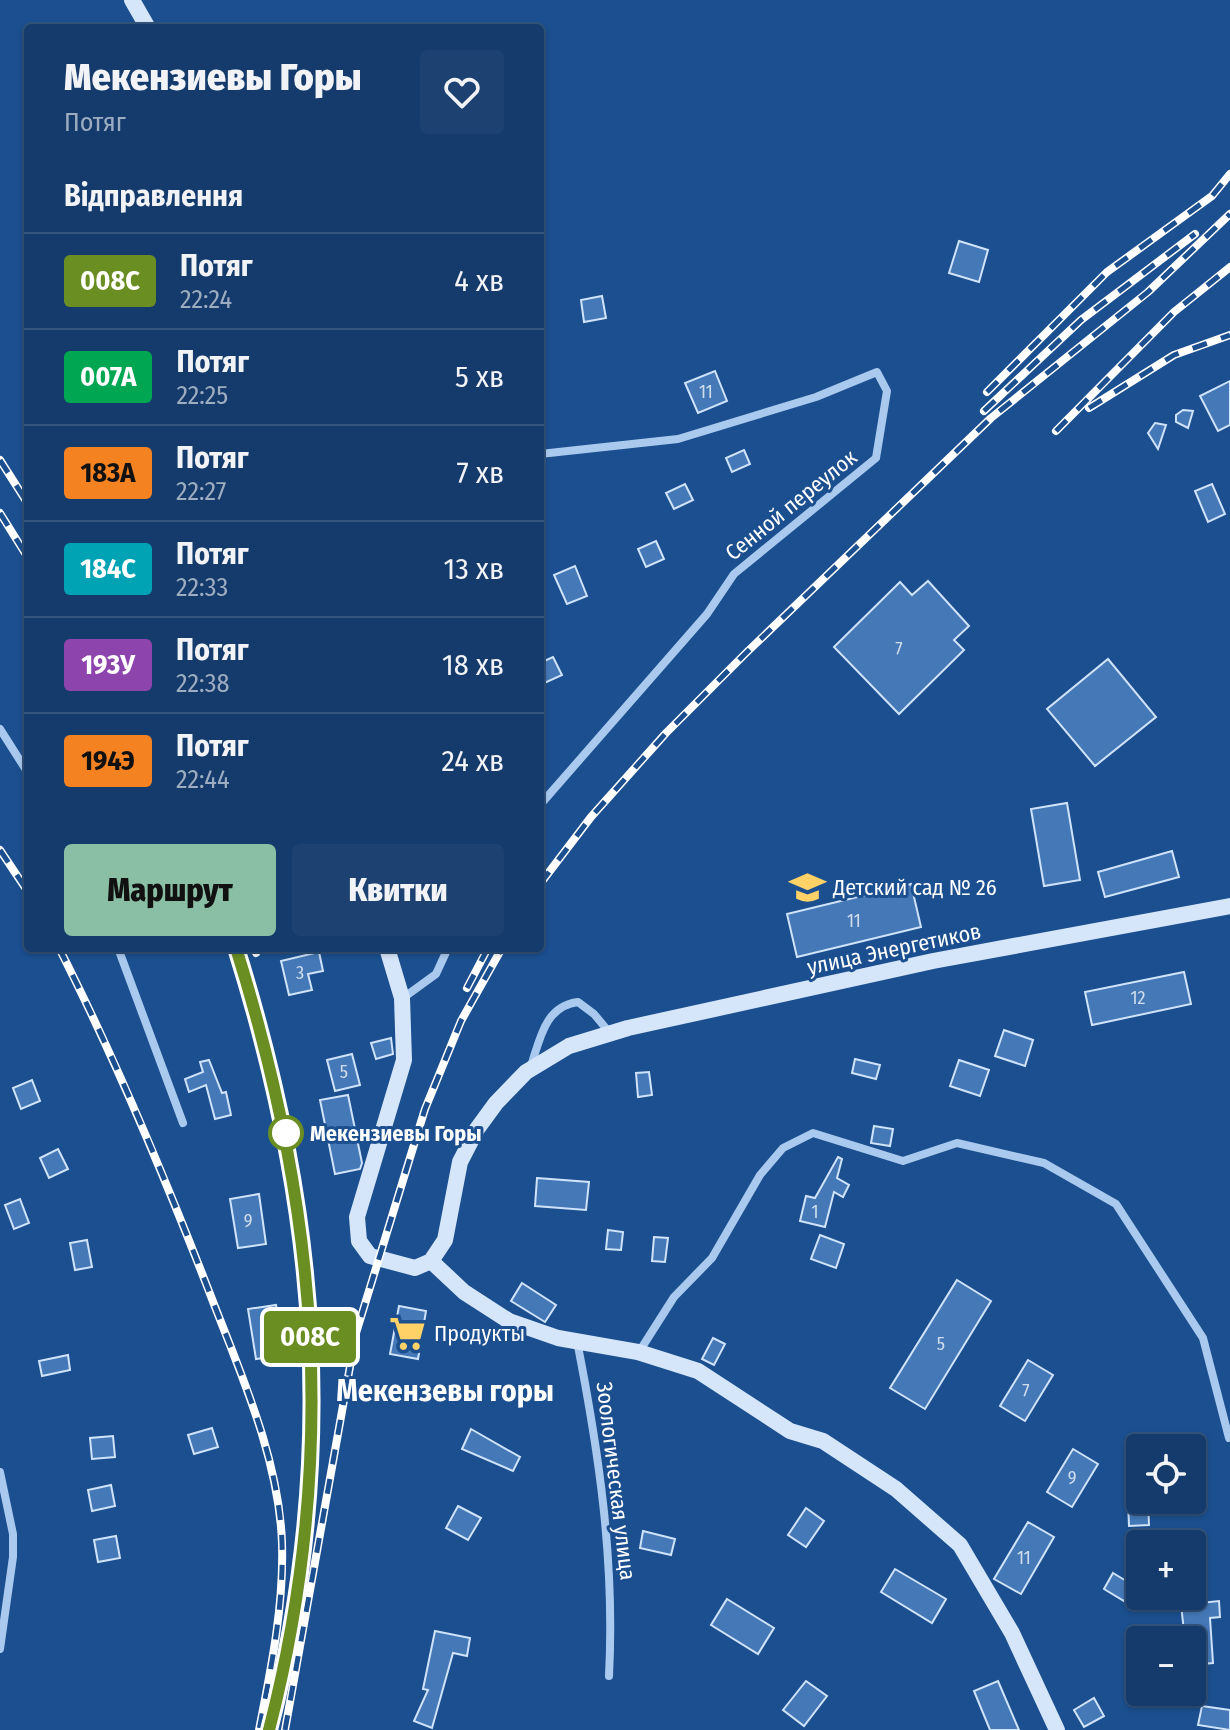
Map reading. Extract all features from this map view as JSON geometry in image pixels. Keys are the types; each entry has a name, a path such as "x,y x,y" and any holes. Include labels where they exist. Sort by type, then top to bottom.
{"main road":[{"path":"132,0 146,24"},
{"name":"улица Энергетиков","path":"431,1261 445,1240 460,1162 469,1144 496,1103 530,1070 569,1046 610,1033 933,961 1230,906"},
{"path":"388,952 402,998 404,1060 357,1217 359,1241 370,1256 415,1268 431,1261 464,1292 509,1321 558,1338 638,1352 698,1371 790,1431 823,1441 896,1489 960,1545 1012,1633 1057,1730"}],"street":[{"name":"Сенной переулок","path":"544,454 678,439 816,397 877,372 887,391 876,458 734,574 707,614 544,800"},
{"path":"0,729 24,767"},
{"path":"119,952 183,1123"},
{"path":"402,998 436,974 446,952"},
{"path":"530,1070 551,1014 564,1003 578,1002 594,1014 610,1033"},
{"path":"638,1352 674,1297 712,1258 760,1175 783,1148 813,1133 903,1161 957,1143 1044,1163 1116,1204 1203,1338 1229,1438"},
{"name":"Зоологическая улица","path":"577,1340 608,1532 613,1602 609,1676"},
{"path":"0,1472 13,1534 13,1557 0,1649"}],"building":[{"path":"959,241 988,250 979,282 949,273"},
{"path":"602,296 606,318 584,322 581,300"},
{"path":"715,371 727,401 698,413 685,383"},
{"path":"1230,381 1230,425 1218,431 1200,396"},
{"path":"1183,410 1193,411 1188,428 1176,422 1176,415"},
{"path":"1155,423 1166,425 1158,449 1148,433"},
{"path":"744,450 750,464 732,472 726,458"},
{"path":"685,484 693,500 674,509 666,493"},
{"path":"1212,484 1225,514 1208,522 1195,491"},
{"path":"656,541 664,559 646,567 638,549"},
{"path":"575,566 587,596 567,604 554,575"},
{"path":"928,581 969,626 954,640 964,650 899,714 834,647 900,582 912,595"},
{"path":"553,657 562,675 544,683 544,661"},
{"path":"1108,659 1156,717 1095,766 1047,709"},
{"path":"1067,803 1080,880 1044,886 1031,809"},
{"path":"1172,851 1179,877 1105,897 1098,872"},
{"path":"911,884 921,927 797,957 787,914"},
{"path":"319,952 323,971 308,974 312,990 289,995 281,961"},
{"path":"1184,972 1191,1004 1092,1025 1085,992"},
{"path":"1004,1030 1033,1040 1025,1066 995,1056"},
{"path":"391,1038 393,1054 376,1059 371,1043"},
{"path":"352,1054 360,1085 335,1091 327,1060"},
{"path":"855,1059 880,1065 876,1079 852,1073"},
{"path":"209,1060 222,1093 226,1092 231,1115 215,1119 206,1085 189,1092 185,1079 203,1072 200,1062"},
{"path":"959,1060 989,1070 980,1096 950,1086"},
{"path":"649,1072 652,1095 638,1097 636,1073"},
{"path":"32,1080 40,1101 21,1109 13,1088"},
{"name":"Мекензиевы Горы","path":"348,1095 362,1163 360,1169 335,1174 320,1100"},
{"path":"874,1126 893,1129 890,1146 871,1143"},
{"path":"58,1149 68,1169 49,1178 40,1158"},
{"path":"838,1157 842,1159 837,1178 849,1185 843,1197 834,1192 825,1227 800,1221 806,1196 815,1198"},
{"path":"537,1178 589,1182 586,1210 535,1206"},
{"path":"259,1194 266,1244 238,1248 230,1199"},
{"path":"20,1199 29,1223 14,1229 5,1205"},
{"path":"608,1230 623,1232 621,1250 606,1249"},
{"path":"820,1235 844,1244 836,1268 811,1259"},
{"path":"654,1237 668,1238 665,1262 652,1261"},
{"path":"87,1240 92,1267 75,1270 70,1243"},
{"path":"957,1280 991,1301 925,1409 890,1388"},
{"path":"522,1283 556,1305 545,1322 511,1301"},
{"path":"276,1305 284,1355 256,1359 248,1309"},
{"name":"Продукты","path":"399,1306 426,1311 418,1359 390,1354"},
{"path":"713,1338 725,1344 714,1365 702,1359"},
{"path":"68,1355 70,1370 42,1376 39,1361"},
{"path":"1028,1360 1053,1375 1025,1421 1000,1406"},
{"path":"212,1428 218,1447 194,1454 188,1435"},
{"path":"471,1429 520,1457 513,1471 462,1449"},
{"path":"113,1436 115,1457 92,1459 90,1438"},
{"path":"1073,1449 1098,1464 1072,1507 1047,1492"},
{"path":"111,1485 115,1506 92,1511 88,1490"},
{"path":"458,1506 481,1518 468,1540 446,1528"},
{"path":"806,1508 824,1521 806,1547 788,1535"},
{"path":"1129,1514 1149,1514 1149,1525 1129,1526"},
{"path":"1028,1522 1054,1537 1021,1594 994,1579"},
{"path":"643,1531 675,1539 671,1555 640,1548"},
{"path":"116,1536 120,1558 98,1562 94,1540"},
{"path":"895,1569 946,1599 932,1623 881,1592"},
{"path":"1113,1573 1126,1581 1126,1597 1124,1601 1104,1589"},
{"path":"727,1599 774,1628 758,1654 711,1625"},
{"path":"1219,1601 1220,1617 1210,1618 1213,1663 1206,1664 1206,1626 1183,1626 1182,1610 1206,1610 1206,1602"},
{"path":"435,1631 470,1638 467,1656 453,1653 432,1728 414,1721 428,1690 423,1689"},
{"path":"806,1681 827,1696 804,1726 783,1710"},
{"path":"998,1681 1019,1730 990,1730 974,1691"},
{"path":"1094,1698 1104,1716 1084,1727 1074,1710"},
{"path":"1202,1706 1230,1710 1230,1730 1198,1725"}],"railway":[{"path":"987,392 1107,272 1212,196 1230,174"},
{"path":"544,879 591,817 666,733 747,652 991,418 1148,292 1230,214"},
{"path":"984,411 1081,320 1195,234"},
{"path":"1056,431 1174,312 1230,267"},
{"path":"1089,408 1174,355 1230,335"},
{"path":"0,460 24,498"},
{"path":"0,513 24,552"},
{"path":"0,850 24,886"},
{"path":"61,952 121,1078 195,1254 257,1419 274,1480 282,1543 281,1590 259,1730"},
{"path":"237,952 286,1133 308,1287 314,1435 305,1542 276,1700"},
{"path":"467,988 486,952"},
{"path":"285,1730 356,1333 425,1109 461,1021 500,952"}],"train":[{"name":"008С","path":"237,952 280,1102 308,1287 314,1435 305,1542 287,1652 269,1730"}],"place":[{"name":"Детский сад № 26","path":"807,887"},
{"name":"Мекензиевы Горы","path":"286,1133"},
{"name":"Продукты","path":"408,1333"}],"district":[{"name":"Мекензевы горы","path":"445,1391"}]}
